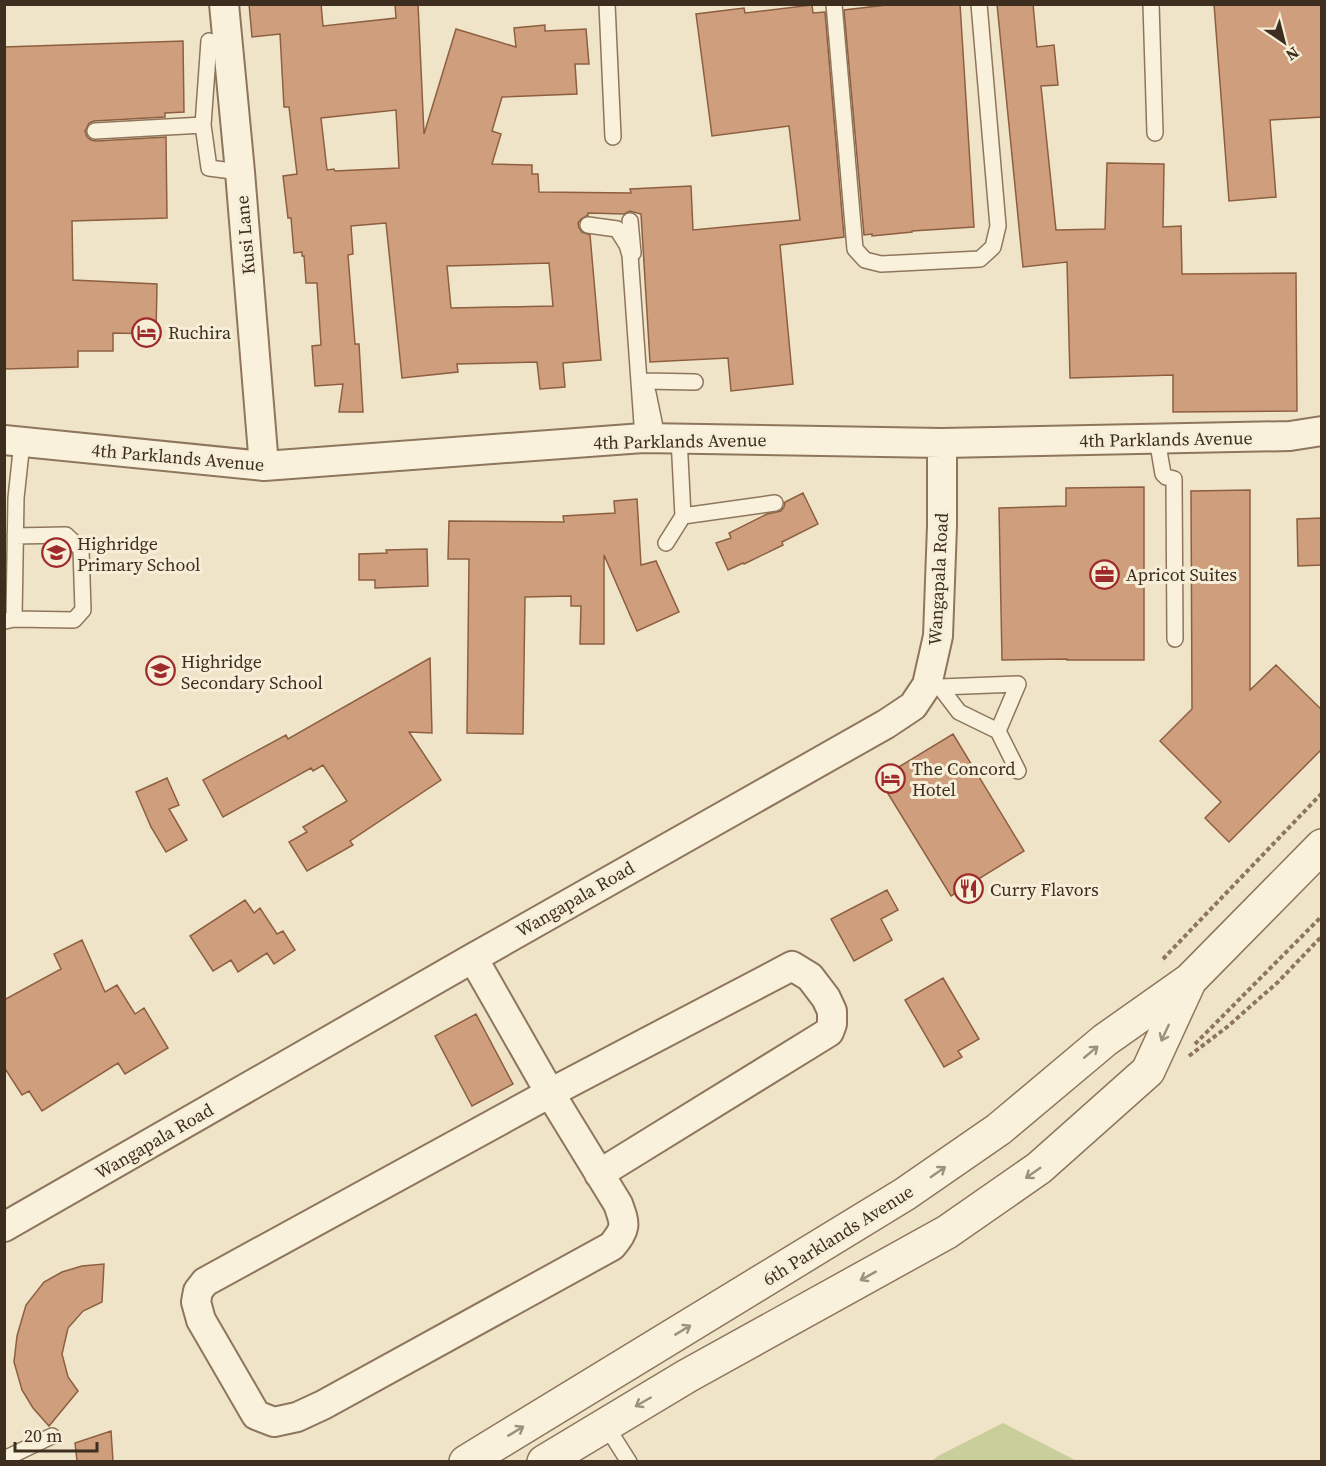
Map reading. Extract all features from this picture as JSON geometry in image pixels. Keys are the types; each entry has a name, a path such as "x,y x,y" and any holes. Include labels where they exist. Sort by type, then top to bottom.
{"street":[{"name":"Kusi Lane","path":"224,4 264,466"},
{"name":"4th Parklands Avenue","path":"13,441 264,466 660,438 942,443 1290,436 1322,430"},
{"name":"Wangapala Road","path":"4,1227 473,957 886,724 913,706 934,686 942,526 942,443"},
{"name":"6th Parklands Avenue","path":"466,1461 905,1194 999,1129 1105,1040 1190,980 1322,846"},
{"path":"473,957 550,1093 618,1204 624,1222 621,1234 612,1246 323,1405 297,1417 274,1422 256,1415 201,1320 196,1302 198,1292 205,1282 550,1093 792,966 810,977 826,998 832,1011 832,1024 829,1032 600,1174"},
{"name":"6th Parklands Avenue","path":"559,1457 605,1424 946,1232 1040,1168 1148,1071 1190,980"}],"lane":[{"path":"607,4 614,137"},
{"path":"834,4 855,249 865,260 881,264 980,259 993,247 998,226 979,4"},
{"path":"1151,4 1155,133"},
{"path":"209,41 203,125 209,168 240,172"},
{"path":"95,131 203,125"},
{"path":"630,221 645,381 683,516 666,543"},
{"path":"588,225 617,230 627,245 660,438"},
{"path":"645,381 695,382"},
{"path":"1157,439 1163,474 1174,479 1175,639"},
{"path":"13,441 16,498 9,620 74,620 83,610 81,549 66,536 15,536"},
{"path":"683,516 775,503"},
{"path":"934,686 1017,684 998,731"},
{"path":"934,686 959,712 998,731 1018,771"},
{"path":"605,1424 629,1461"},
{"path":"4,1459 52,1436"}],"path":[{"path":"1206,913 1322,793"},
{"path":"1322,916 1185,1057 1227,1027 1278,982 1322,936"}],"green space":[{"path":"1003,1423 1077,1461 932,1461"}],"building":[{"path":"249,4 321,4 323,26 396,18 395,4 418,4 424,134 456,29 516,47 514,28 545,25 545,31 586,29 589,64 575,64 577,94 502,97 492,131 501,134 492,164 532,165 532,174 538,174 539,192 631,193 630,189 691,186 693,230 800,220 789,126 712,136 696,14 744,8 745,13 812,5 813,13 825,12 844,237 780,245 793,384 731,391 728,358 650,362 641,214 630,211 624,214 588,213 578,223 582,232 590,235 601,360 563,363 565,387 540,389 537,362 457,364 458,372 402,378 386,223 351,226 353,254 348,255 355,344 359,344 363,412 339,412 343,384 315,386 312,346 321,345 317,283 306,283 304,256 302,252 294,253 291,218 288,218 283,176 297,174 289,107 284,107 280,34 252,37","holes":["396,110 399,168 327,170 321,118","549,263 553,306 451,308 447,266"]},
{"path":"895,4 960,4 974,227 864,235 844,10"},
{"path":"997,4 1033,4 1037,47 1054,45 1058,85 1041,86 1056,230 1105,229 1107,163 1164,164 1163,227 1181,226 1182,274 1296,273 1297,411 1173,412 1173,375 1070,378 1067,262 1023,267"},
{"path":"1214,4 1322,4 1322,117 1270,120 1276,197 1229,201"},
{"path":"183,41 184,112 165,113 165,117 94,121 89,123 85,131 87,137 96,141 166,137 167,218 72,221 73,280 157,284 156,334 113,333 113,351 78,351 78,367 4,369 4,47"},
{"path":"1144,487 1144,660 1002,660 999,508 1066,506 1066,488"},
{"path":"1250,490 1250,690 1276,665 1322,710 1322,749 1229,842 1205,818 1221,802 1160,741 1192,709 1191,491"},
{"path":"803,493 818,524 782,542 783,545 728,570 716,543 731,538 729,533 767,514 781,511 785,502"},
{"path":"637,499 641,565 656,561 679,612 637,631 604,555 604,644 580,644 581,606 571,606 571,596 525,597 523,734 467,733 469,559 448,559 449,521 564,522 563,516 615,513 614,501"},
{"path":"1322,518 1322,565 1298,566 1297,519"},
{"path":"427,549 428,586 375,588 375,580 359,580 359,554 387,553 386,550"},
{"path":"430,658 432,733 409,732 441,780 350,841 353,845 307,871 289,842 307,832 303,827 347,801 323,765 313,771 311,768 223,817 203,780 286,735 288,739"},
{"path":"953,734 1024,851 951,896 879,779"},
{"path":"167,778 179,805 169,809 187,840 166,852 151,827 136,792"},
{"path":"887,890 898,910 881,919 892,940 854,961 831,919"},
{"path":"245,900 254,913 260,908 277,934 283,931 295,950 274,964 267,953 238,972 231,960 213,971 190,936"},
{"path":"82,940 105,992 117,985 135,1014 144,1008 168,1048 125,1074 118,1063 42,1111 29,1091 22,1095 4,1067 4,1000 61,969 54,954"},
{"path":"943,978 979,1039 958,1051 962,1057 944,1067 905,1000"},
{"path":"476,1014 513,1084 472,1106 435,1036"},
{"path":"104,1264 102,1302 83,1311 68,1328 62,1354 68,1377 78,1391 49,1426 33,1408 22,1390 14,1362 17,1336 26,1305 44,1282 62,1272 82,1266"},
{"path":"111,1431 113,1461 77,1461 75,1443"}],"place":[{"name":"Ruchira","path":"147,332"},
{"name":"Highridge Primary School","path":"56,553"},
{"name":"Apricot Suites","path":"1105,574"},
{"name":"Highridge Secondary School","path":"160,671"},
{"name":"The Concord Hotel","path":"891,778"},
{"name":"Curry Flavors","path":"969,889"}]}
